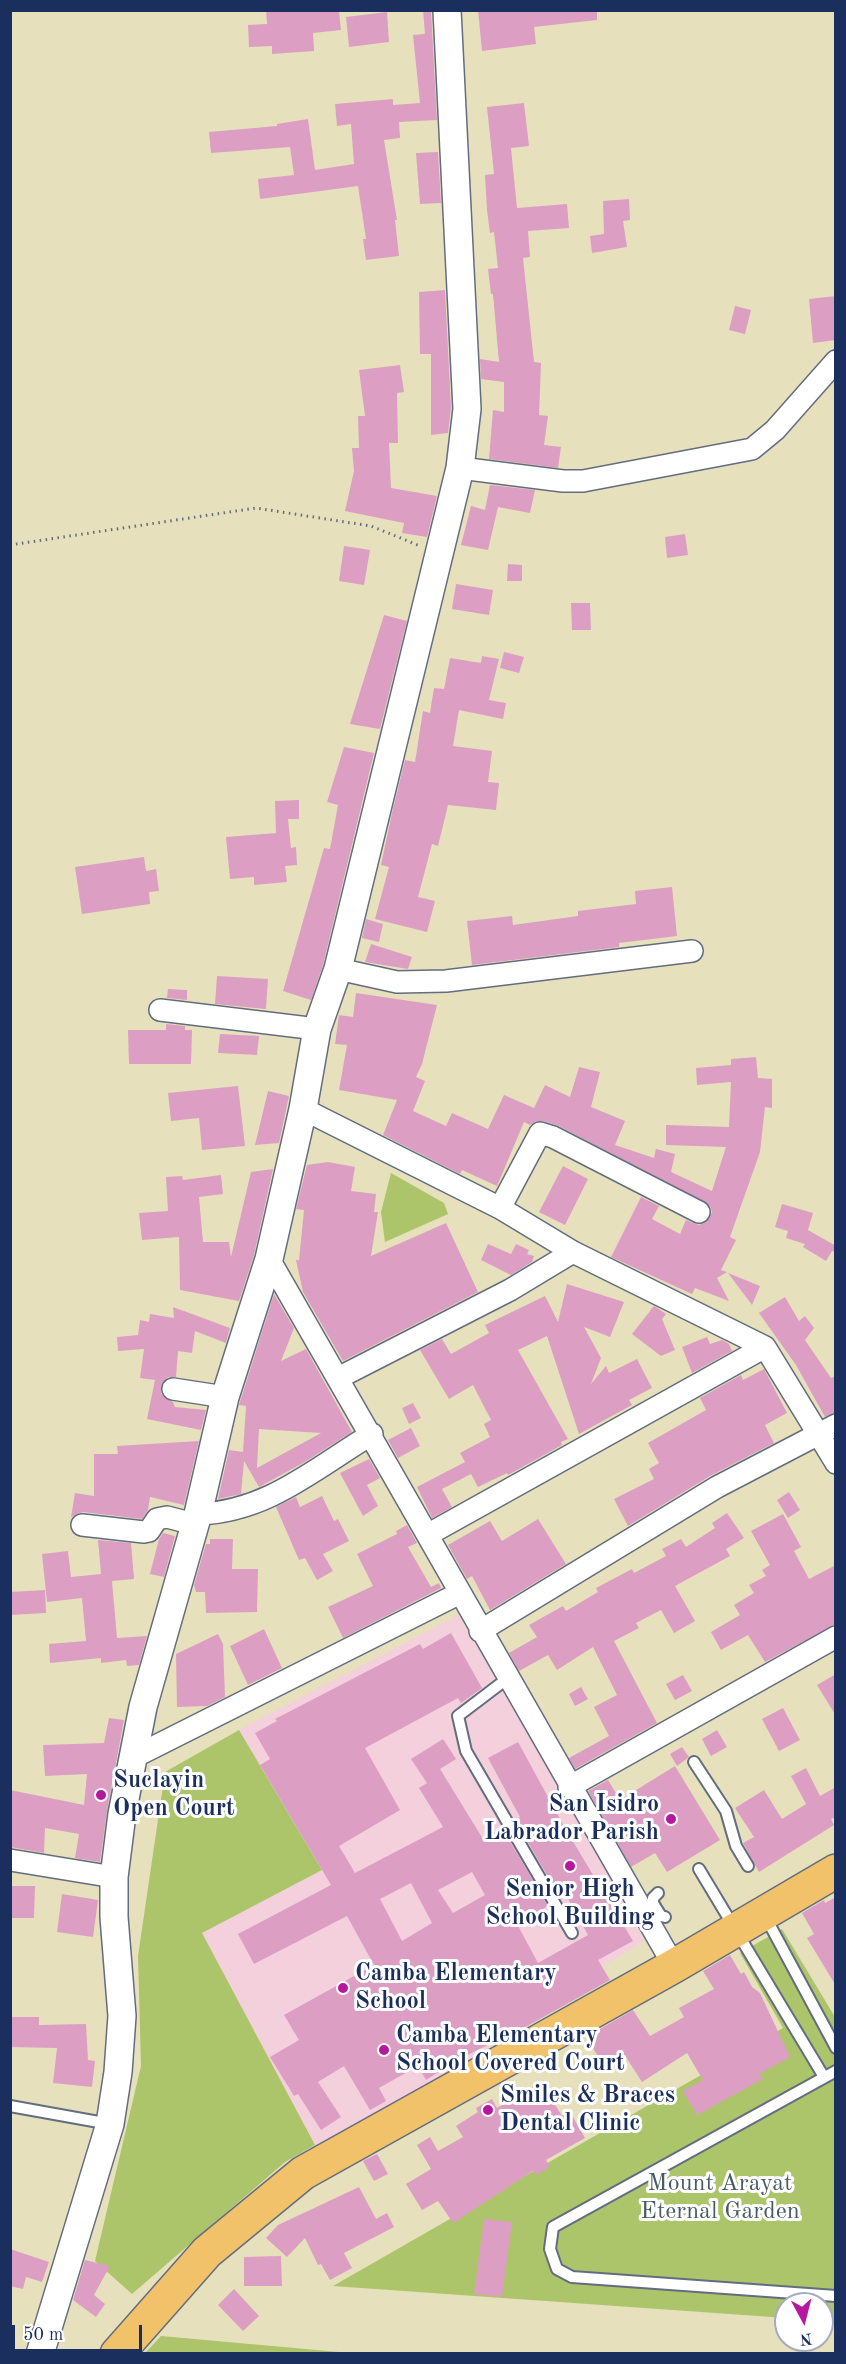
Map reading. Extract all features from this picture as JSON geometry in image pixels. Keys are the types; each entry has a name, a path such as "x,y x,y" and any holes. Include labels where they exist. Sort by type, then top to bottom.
{"highway":[{"path":"117,2354 207,2252 303,2173 674,1966 733,1929 836,1871"}],"street":[{"path":"39,2354 110,2124 122,2016 114,1917 114,1877 122,1814 143,1707 196,1519 225,1397 269,1259 303,1109 317,1029 338,969 460,468 467,409 447,10"},
{"path":"460,468 562,482 583,481 752,449 775,430 836,362"},
{"path":"338,969 397,982 446,981 692,951"},
{"path":"160,1010 205,1013 317,1029"},
{"path":"303,1109 500,1209 573,1252 765,1347 827,1430 836,1463"},
{"path":"500,1209 540,1133 553,1137 699,1212"},
{"path":"338,1378 510,1290 573,1252"},
{"path":"269,1259 372,1434 429,1534 480,1631 674,1966"},
{"path":"429,1534 765,1347"},
{"path":"174,1389 225,1397"},
{"path":"480,1631 698,1498 827,1430"},
{"path":"82,1525 144,1532 149,1531 157,1519 167,1517 196,1519 263,1502 372,1434"},
{"path":"134,1757 460,1593"},
{"path":"569,1787 836,1637"},
{"path":"10,1860 114,1877"}],"lane":[{"path":"508,1678 458,1716 464,1743 572,1934"},
{"path":"694,1762 726,1811 736,1846 748,1866"},
{"path":"699,1869 824,2077"},
{"path":"658,1893 653,1898 653,1903 661,1916 665,1917"},
{"path":"764,1913 836,2048"},
{"path":"836,2071 554,2227 550,2249 557,2269 572,2277 836,2296"},
{"path":"10,2106 110,2124"}],"path":[{"path":"10,545 256,508 371,526 440,554"}],"shaded area":[{"path":"458,1615 561,1786 645,1941 521,2014 486,2043 491,2053 315,2145 202,1933 321,1870 239,1730"}],"green space":[{"path":"391,1173 444,1203 448,1214 385,1242 381,1212"},
{"path":"239,1730 322,1870 202,1933 315,2145 285,2162 132,2294 95,2261 141,2066 138,1956 165,1772"},
{"name":"Mount Arayat Eternal Garden","path":"782,1929 835,2017 835,2321 834,2292 774,2292 774,2317 333,2286 783,2028 740,1953"},
{"path":"161,2336 350,2353 145,2353"}],"building":[{"path":"266,10 339,12 341,30 313,33 314,51 272,54 272,46 249,47 248,25 267,24"},
{"path":"423,10 431,10 437,120 399,122 400,138 384,140 397,220 395,220 399,256 366,260 363,239 366,239 358,186 260,199 258,179 294,175 290,147 211,153 209,132 277,126 277,124 308,119 315,170 354,164 351,124 337,126 335,104 393,99 393,105 420,103 413,35 425,34"},
{"path":"478,10 597,10 597,20 534,27 536,44 482,51"},
{"path":"387,12 389,42 349,47 346,17"},
{"path":"524,103 529,146 511,148 517,208 567,204 569,228 528,231 530,257 523,258 534,362 541,363 539,415 548,416 544,445 561,447 558,468 489,459 493,410 504,412 504,382 481,379 480,359 499,362 493,294 491,294 488,269 498,268 494,232 490,233 487,210 485,175 494,174 487,107"},
{"path":"438,152 441,203 420,204 416,153"},
{"path":"629,199 630,220 623,221 627,247 592,253 590,236 604,234 603,201"},
{"path":"445,290 451,408 448,433 431,435 431,354 420,354 419,292"},
{"path":"836,296 836,340 813,343 809,299"},
{"path":"735,306 751,310 745,334 729,330"},
{"path":"400,365 404,392 397,393 398,443 389,443 391,488 437,496 427,537 402,533 404,523 345,511 354,471 352,448 359,448 358,416 365,416 359,370"},
{"path":"490,485 535,490 530,513 498,507 488,550 461,545 471,506 485,510"},
{"path":"685,534 688,555 667,558 665,537"},
{"path":"344,546 370,550 364,585 339,581"},
{"path":"508,564 522,565 522,581 507,581"},
{"path":"456,584 493,590 489,615 452,609"},
{"path":"571,603 590,603 591,630 572,630"},
{"path":"384,615 407,621 380,729 350,724"},
{"path":"504,652 524,657 519,673 500,668"},
{"path":"482,656 499,659 489,700 506,703 503,719 459,710 453,746 492,751 488,782 499,783 496,810 448,805 438,846 432,844 418,897 435,901 427,932 375,919 389,867 381,865 392,813 405,760 415,762 423,711 430,713 434,688 444,689 450,658 481,663"},
{"path":"344,747 374,753 323,965 311,1000 283,991 324,848 330,849 338,805 327,802"},
{"path":"299,800 299,819 288,819 291,848 296,847 297,865 285,866 287,882 254,885 254,877 230,879 226,837 276,833 275,801"},
{"path":"144,857 146,871 156,869 159,891 149,892 150,904 82,914 75,867"},
{"path":"672,887 677,936 619,943 619,947 472,965 467,921 512,916 513,925 578,916 578,911 636,904 635,891"},
{"path":"366,919 383,924 379,942 362,938"},
{"path":"371,944 412,957 408,969 365,962"},
{"path":"217,976 268,979 266,1009 215,1004"},
{"path":"168,989 187,990 187,1000 167,998"},
{"path":"356,993 437,1005 422,1064 416,1077 425,1081 413,1111 446,1126 452,1113 488,1129 504,1095 534,1108 545,1085 570,1097 579,1067 600,1072 591,1107 625,1121 615,1145 654,1158 656,1149 675,1154 671,1172 712,1191 726,1147 666,1145 666,1125 729,1127 731,1082 697,1085 696,1068 731,1065 731,1059 756,1057 758,1078 772,1079 772,1108 765,1107 760,1152 730,1237 736,1240 721,1270 727,1272 717,1278 729,1301 695,1288 692,1294 611,1257 641,1197 659,1206 652,1219 680,1234 686,1220 699,1225 706,1222 712,1212 710,1206 559,1126 543,1121 530,1125 524,1122 497,1186 462,1170 460,1174 383,1135 397,1100 339,1090 347,1045 335,1044 339,1015 353,1017"},
{"path":"166,1024 185,1026 185,1030 192,1030 191,1064 129,1064 128,1030 166,1030"},
{"path":"220,1034 259,1036 257,1055 218,1053"},
{"path":"238,1086 245,1146 202,1150 199,1118 171,1121 168,1093"},
{"path":"268,1091 289,1096 279,1143 255,1145"},
{"path":"328,1162 355,1167 351,1191 376,1194 374,1212 378,1212 371,1256 446,1223 478,1292 343,1361 303,1292 296,1260 299,1260 304,1210 296,1209 307,1165"},
{"path":"563,1166 588,1179 565,1225 539,1212"},
{"path":"273,1169 254,1255 239,1301 180,1290 179,1237 142,1240 139,1213 168,1211 166,1177 182,1176 183,1180 221,1175 223,1194 199,1197 203,1242 229,1242 231,1257 251,1172"},
{"path":"782,1204 813,1213 808,1230 836,1246 836,1252 832,1251 826,1261 803,1247 805,1244 786,1238 788,1231 775,1227"},
{"path":"488,1244 511,1254 516,1244 529,1250 527,1254 534,1256 532,1262 511,1275 481,1260"},
{"path":"728,1273 760,1286 752,1305"},
{"path":"567,1284 624,1302 610,1337 584,1327 601,1358 591,1384 606,1366 609,1373 637,1359 652,1388 629,1400 632,1405 579,1434 547,1336 518,1350 568,1439 561,1442 562,1445 508,1475 507,1473 478,1487 471,1474 442,1489 452,1507 432,1518 417,1487 465,1462 460,1453 490,1437 484,1424 491,1420 473,1385 449,1399 420,1350 442,1339 451,1354 489,1333 485,1325 545,1296 558,1322"},
{"path":"274,1294 294,1328 281,1361 306,1349 352,1432 259,1487 244,1461 241,1494 218,1499 229,1450 243,1452 246,1406 239,1405","holes":["259,1429 321,1433 257,1468"]},
{"path":"785,1297 799,1321 805,1316 814,1328 805,1340 831,1378 836,1376 836,1412 825,1417 796,1365 759,1313"},
{"path":"654,1306 666,1314 662,1319 675,1350 661,1356 632,1334"},
{"path":"173,1307 230,1328 226,1343 195,1331 192,1353 178,1351 176,1377 168,1377 161,1386 161,1394 173,1402 175,1407 206,1410 201,1430 147,1419 155,1380 140,1378 144,1349 118,1351 117,1337 138,1335 140,1320 149,1322 150,1314 174,1318"},
{"path":"707,1337 710,1344 722,1340 729,1344 732,1351 692,1373 682,1347"},
{"path":"764,1369 787,1413 765,1425 774,1443 710,1476 628,1526 614,1499 654,1479 649,1469 659,1463 648,1443 706,1410 700,1398 741,1375 743,1380"},
{"path":"413,1403 421,1418 409,1424 402,1408"},
{"path":"411,1428 420,1446 398,1458 388,1440"},
{"path":"199,1441 184,1505 150,1497 148,1510 142,1519 83,1512 71,1517 75,1493 94,1496 94,1454 118,1454 117,1446"},
{"path":"369,1459 380,1478 367,1485 378,1506 363,1516 340,1473"},
{"path":"789,1492 800,1510 788,1518 777,1500"},
{"path":"322,1496 334,1521 338,1519 349,1541 323,1554 333,1571 317,1580 305,1558 299,1560 276,1507 296,1497 300,1507"},
{"path":"727,1513 744,1538 726,1549 730,1556 675,1586 695,1621 674,1633 661,1610 636,1623 639,1628 614,1641 657,1723 575,1769 569,1758 609,1736 594,1707 617,1695 593,1647 557,1670 548,1655 519,1671 509,1653 537,1637 529,1625 563,1606 566,1611 598,1592 596,1588 632,1569 634,1573 666,1556 662,1549 681,1539 686,1547 715,1528 712,1523"},
{"path":"783,1514 801,1547 794,1551 809,1579 836,1565 836,1624 765,1662 748,1635 721,1650 711,1632 740,1615 734,1605 754,1593 749,1585 766,1576 762,1570 770,1565 751,1531"},
{"path":"538,1519 566,1564 490,1610 472,1576 467,1579 448,1545 490,1521 502,1541"},
{"path":"407,1525 417,1543 408,1547 431,1587 439,1583 441,1588 343,1638 328,1607 373,1586 357,1554 397,1534 396,1531"},
{"path":"163,1533 175,1536 164,1577 150,1574 159,1539"},
{"path":"210,1539 233,1539 232,1569 258,1569 257,1612 206,1613 205,1592 196,1592 194,1585 206,1544 210,1544"},
{"path":"98,1540 131,1543 134,1579 112,1581 117,1638 147,1636 139,1665 127,1666 126,1660 101,1663 101,1658 50,1663 49,1644 86,1641 82,1598 47,1602 42,1554 68,1551 71,1577 101,1574"},
{"path":"45,1590 46,1613 10,1615 10,1592"},
{"path":"264,1629 282,1668 248,1685 230,1646"},
{"path":"451,1633 482,1688 461,1703 458,1698 365,1748 400,1810 339,1846 355,1873 443,1827 419,1788 427,1783 411,1759 443,1739 456,1759 440,1769 483,1839 502,1828 548,1906 517,1924 538,1963 588,1935 566,1895 561,1899 515,1820 520,1817 488,1758 518,1742 566,1830 633,1941 598,1960 610,1980 493,2045 492,2043 461,2058 426,2080 418,2066 379,2088 386,2101 370,2110 344,2066 318,2082 341,2117 321,2130 298,2094 294,2096 270,2057 299,2040 284,2015 374,1965 347,1916 254,1964 238,1934 331,1885 260,1765 270,1759 255,1733 277,1721 275,1719 420,1644 423,1649","holes":["472,1872 485,1895 453,1913 438,1890","411,1883 432,1923 402,1941 380,1899"]},
{"path":"218,1634 223,1644 225,1697 207,1706 177,1707 176,1654"},
{"path":"836,1674 836,1716 817,1685"},
{"path":"683,1675 692,1691 675,1700 666,1684"},
{"path":"581,1687 588,1699 575,1706 569,1694"},
{"path":"783,1708 800,1740 779,1751 762,1719"},
{"path":"109,1718 124,1720 100,1862 75,1858 79,1834 45,1828 44,1853 10,1847 10,1790 84,1805 87,1774 45,1776 43,1745 104,1743"},
{"path":"717,1730 727,1747 711,1756 702,1739"},
{"path":"682,1747 689,1757 677,1766 670,1754"},
{"name":"San Isidro Labrador Parish","path":"675,1766 720,1840 667,1872 655,1853 631,1867 588,1791 608,1780 620,1800"},
{"path":"806,1768 820,1796 836,1787 836,1817 831,1819 834,1825 759,1872 743,1843 754,1837 735,1808 764,1790 782,1819 806,1804 791,1776"},
{"path":"10,1886 35,1886 34,1918 10,1918"},
{"path":"62,1894 98,1900 93,1937 57,1932"},
{"path":"836,1897 836,1986 807,1938 814,1934 802,1913 824,1900 825,1903"},
{"path":"730,1955 741,1974 744,1972 752,1987 760,1993 790,2057 759,2074 763,2079 697,2115 683,2091 703,2080 687,2053 642,2082 624,2054 604,2066 586,2037 633,2010 650,2036 684,2017 679,2008 714,1989 703,1971"},
{"path":"10,2017 39,2017 39,2025 86,2024 88,2060 95,2061 92,2087 53,2083 57,2048 10,2047"},
{"path":"541,2082 562,2116 570,2112 585,2138 546,2160 550,2167 536,2175 533,2171 453,2223 438,2201 422,2210 406,2184 431,2169 417,2145 430,2137 438,2151 463,2137 456,2126 478,2112 476,2108 492,2099 497,2108"},
{"path":"377,2154 388,2174 374,2181 363,2161"},
{"path":"359,2187 376,2219 387,2213 394,2227 344,2253 352,2268 330,2280 321,2264 318,2265 305,2238 287,2257 266,2238 278,2225"},
{"path":"484,2219 512,2222 502,2297 474,2294"},
{"path":"10,2249 49,2262 42,2282 26,2277 23,2289 10,2286"},
{"path":"281,2256 282,2286 244,2286 244,2257"},
{"path":"85,2260 110,2266 94,2295 105,2304 96,2317 73,2300"},
{"path":"234,2289 259,2316 243,2331 218,2305"}],"place":[{"name":"Suclayin Open Court","path":"101,1795"},
{"name":"San Isidro Labrador Parish","path":"671,1819"},
{"name":"Senior High School Building","path":"570,1866"},
{"name":"Camba Elementary School","path":"343,1988"},
{"name":"Camba Elementary School Covered Court","path":"384,2050"},
{"name":"Smiles & Braces Dental Clinic","path":"488,2110"}]}
